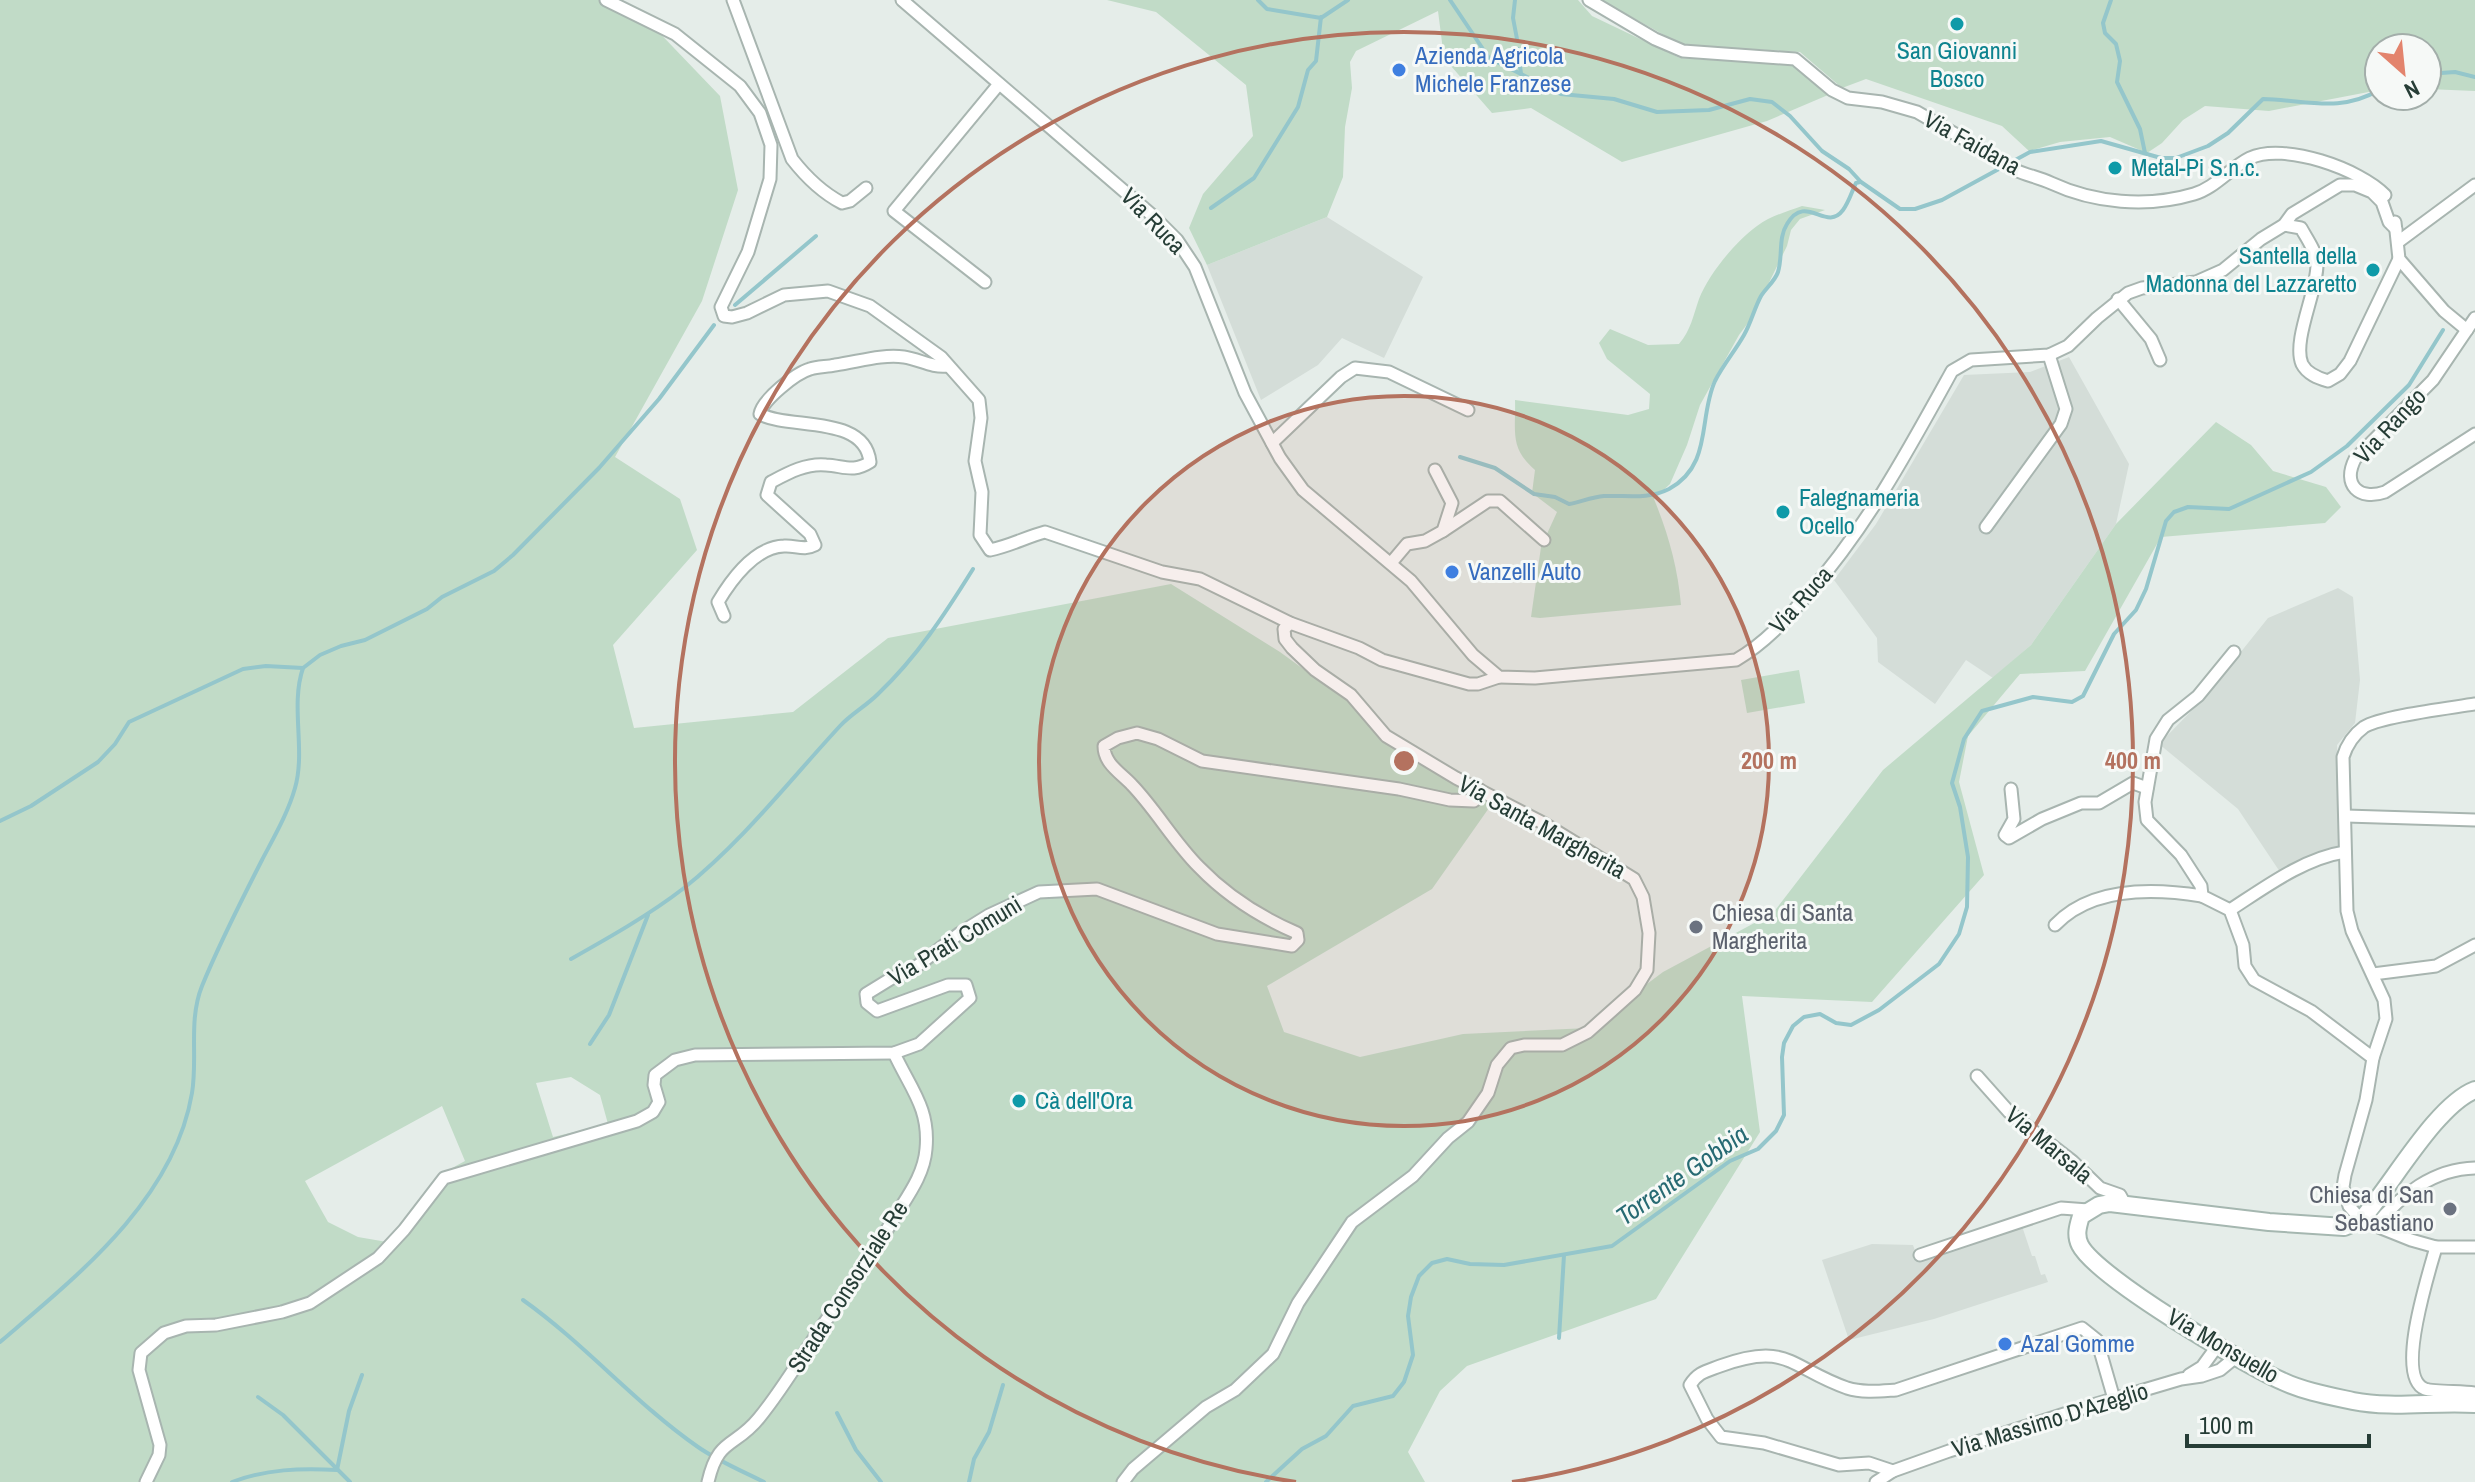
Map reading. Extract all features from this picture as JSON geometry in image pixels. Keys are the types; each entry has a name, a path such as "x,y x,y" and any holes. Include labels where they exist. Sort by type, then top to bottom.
{"main road":[{"path":"2088,1210 2110,1203 2269,1222 2344,1227 2368,1223 2442,1113 2461,1095 2475,1090"},
{"name":"Via Monsuello","path":"2088,1210 2081,1216 2077,1231 2079,1244 2089,1258 2149,1303 2284,1382 2356,1402 2475,1404"}],"street":[{"path":"606,0 675,34 740,86 760,113 771,145 770,179 748,252 721,307 724,316 747,313 784,295 828,291 870,306 941,357 979,400 981,418 975,461 982,492 980,535 990,550 1007,547 1045,532 1162,572 1200,579 1290,623"},
{"path":"733,0 792,159 805,175 842,203 850,201 866,188"},
{"name":"Via Ruca","path":"902,0 1141,205 1177,240 1195,267 1245,393 1272,443 1303,490 1391,563 1420,591 1473,655 1499,677"},
{"name":"Via Faidana","path":"1589,0 1655,39 1683,51 1795,59 1832,90 1848,98 1882,102 1917,112 2002,161 2012,170 2116,203 2149,201 2203,191 2254,156 2317,158 2375,185 2387,198 2394,216 2399,259 2350,361 2340,374 2328,381 2312,376 2302,365 2300,349 2317,263 2301,228 2284,225"},
{"path":"985,282 894,211 999,84"},
{"path":"1986,527 2061,424 2066,409 2049,355 2068,346 2118,299 2142,288 2196,282 2223,270 2284,225 2292,214 2340,185 2355,185 2372,192 2382,202 2397,236 2475,185"},
{"path":"2399,259 2444,311 2467,330 2475,318"},
{"path":"2118,299 2151,339 2160,360"},
{"name":"Via Rango","path":"2467,330 2433,380 2355,459 2350,470 2352,483 2361,494 2372,496 2385,492 2475,434"},
{"name":"Via Ruca","path":"1290,623 1359,648 1382,660 1469,684 1499,677 1535,678 1736,660 1757,648 1782,624 1832,567 1873,511 1952,371 1971,360 2049,355"},
{"path":"724,616 718,602 748,564 768,550 783,546 808,549 815,545 810,534 767,495 771,482 796,469 825,464 846,470 861,468 870,462 863,445 844,430 769,419 760,414 766,401 796,376 810,369 881,356 906,357 938,367 947,366"},
{"path":"1272,443 1341,377 1355,368 1389,372 1468,410"},
{"path":"1435,470 1452,503 1443,531"},
{"path":"1391,563 1407,544 1425,541 1488,501 1500,501 1544,540"},
{"name":"Via Santa Margherita","path":"1123,1482 1133,1469 1206,1407 1235,1390 1273,1354 1298,1303 1352,1222 1413,1176 1448,1138 1468,1122 1488,1093 1497,1065 1511,1048 1562,1045 1588,1032 1635,990 1647,970 1649,933 1643,897 1634,879 1543,823 1411,753 1386,736 1351,695 1315,670 1292,648 1285,639 1284,629 1290,623"},
{"path":"2202,896 2201,886 2181,855 2147,820 2147,788 2156,739 2168,720 2198,696 2234,652"},
{"path":"2475,704 2377,721 2365,727 2347,745 2343,757 2347,911 2352,931 2384,1000 2386,1019 2373,1058 2366,1100 2343,1187 2349,1206 2368,1223 2441,1247 2475,1247"},
{"name":"Via Prati Comuni","path":"146,1482 159,1455 160,1445 139,1370 141,1353 164,1333 186,1326 216,1325 282,1312 310,1303 378,1258 444,1178 637,1121 653,1112 659,1102 654,1085 655,1075 675,1060 695,1055 894,1053 919,1044 970,998 966,985 948,985 877,1011 867,1003 866,994 922,964 960,933 989,915 1039,892 1097,889 1217,934 1292,946 1298,940 1297,933 1249,909 1197,866 1133,785 1106,760 1104,746 1118,738 1137,733 1158,739 1202,761 1399,789 1450,800 1474,801 1479,797 1480,790"},
{"path":"2011,789 2014,819 2005,835 2009,838 2042,819 2081,803 2099,803 2133,783 2147,788"},
{"path":"2346,816 2475,820"},
{"path":"2230,910 2301,868 2330,854 2345,852"},
{"path":"2055,925 2067,912 2088,900 2167,891 2202,896 2230,910 2243,945 2245,966 2254,980 2311,1011 2373,1058"},
{"path":"2373,974 2436,966 2475,945"},
{"name":"Strada Consorziale Re","path":"708,1482 715,1457 726,1444 757,1420 854,1283 917,1181 926,1149 926,1119 914,1087 894,1053"},
{"name":"Via Marsala","path":"1977,1076 2009,1112 2072,1161 2100,1188 2120,1195 2126,1206"},
{"path":"2368,1223 2435,1175 2475,1168"},
{"path":"1920,1255 2061,1208 2088,1210"},
{"path":"2441,1247 2417,1317 2412,1346 2417,1382 2425,1389 2475,1393"},
{"path":"1883,1478 1869,1463 1839,1465 1764,1443 1721,1437 1707,1419 1690,1385 1696,1375 1730,1362 1771,1354 1796,1362 1848,1388 1866,1392 1896,1390 2082,1328 2097,1340 2114,1399"},
{"name":"Via Massimo D'Azeglio","path":"2181,1379 2202,1367 2218,1345"},
{"name":"Via Massimo D'Azeglio","path":"1883,1478 2114,1399 2220,1370 2237,1356"}],"shaded area":[{"path":"1327,217 1423,277 1384,358 1342,338 1318,365 1261,400 1207,265"},
{"path":"2069,357 2129,464 2116,524 2031,645 1993,678 1966,660 1935,704 1878,662 1877,638 1834,580 1876,524 1964,375 2030,372"},
{"path":"2338,588 2353,597 2360,680 2355,723 2337,745 2340,848 2282,875 2238,809 2159,744 2204,698 2268,618"},
{"path":"2022,1226 2032,1256 2035,1256 2041,1275 2045,1274 2048,1282 1934,1319 1849,1340 1822,1260 1872,1244 1913,1245 1918,1259"}],"green space":[{"path":"0,0 611,0 650,23 720,96 738,190 702,301 615,457 680,499 697,550 613,645 634,728 793,712 888,638 1171,584 1280,652 1416,751 1496,798 1432,889 1267,986 1284,1032 1360,1057 1463,1034 1588,1028 1663,972 1773,913 1883,770 2031,645 2116,524 2216,422 2251,445 2273,471 2326,487 2341,507 2325,523 2161,537 2085,671 2020,674 1968,736 1959,782 1984,875 1872,1002 1742,996 1760,1132 1656,1299 1467,1366 1440,1391 1408,1452 1425,1482 0,1482","holes":["571,1077 600,1095 608,1124 553,1137 536,1083","442,1106 465,1161 441,1174 387,1242 358,1237 328,1222 305,1181"]},
{"path":"1107,0 1578,0 1592,16 1680,58 1794,65 1828,95 1767,121 1622,162 1531,108 1492,113 1444,58 1438,11 1356,51 1350,62 1352,88 1345,127 1343,177 1327,217 1207,265 1189,228 1203,194 1253,136 1246,85 1156,12"},
{"path":"1601,0 2475,0 2475,91 2443,90 2443,32 2363,32 2363,93 2269,111 2205,106 2183,120 2162,143 2147,153 2110,137 2060,142 2029,151 2002,126 1866,79 1842,88 1800,52 1682,45"},
{"path":"1802,206 1825,210 1800,219 1791,230 1787,246 1751,319 1700,405 1670,484 1654,499 1672,551 1681,605 1531,617 1541,547 1557,512 1532,493 1535,470 1518,446 1515,400 1628,415 1649,409 1650,394 1607,359 1599,343 1610,329 1648,345 1679,344 1689,328 1703,289 1731,250 1762,223"},
{"path":"1799,670 1805,703 1747,713 1741,680"}],"waterway":[{"path":"1258,0 1267,9 1321,18 1348,0"},
{"path":"1450,0 1489,58 1561,94 1614,99 1657,112 1709,110 1750,99 1772,102 1790,116 1822,151 1900,209 1915,209 1942,200 2030,152 2101,141 2161,158 2176,158 2208,146 2228,133 2263,99 2323,104 2363,98"},
{"path":"1515,0 1513,18 1517,39"},
{"path":"2111,0 2103,23 2105,33 2116,44 2120,61 2117,82 2140,129 2145,153"},
{"path":"1211,208 1254,178 1298,107 1308,70 1316,61 1321,17"},
{"path":"1518,49 1521,74"},
{"path":"2443,73 2475,77"},
{"path":"1460,457 1495,468 1534,494 1555,497 1569,504 1604,496 1653,495 1669,489 1683,479 1698,454 1715,381 1744,335 1761,296 1777,275 1782,235 1787,224 1801,212 1836,216 1845,207 1856,183 1860,182"},
{"path":"735,305 816,236"},
{"path":"0,821 31,806 98,762 115,744 129,722 243,669 266,666 303,668 320,655 365,640 494,571 599,468 659,399 714,325"},
{"name":"Torrente Gobbia","path":"1266,1482 1302,1449 1326,1436 1353,1406 1393,1396 1404,1382 1413,1355 1408,1316 1411,1297 1419,1276 1432,1263 1447,1259 1470,1264 1504,1265 1612,1246 1730,1161 1758,1149 1776,1131 1784,1115 1782,1057 1784,1043 1793,1026 1804,1017 1820,1014 1836,1023 1851,1025 1879,1010 1939,964 1959,934 1967,907 1968,857 1960,807 1952,783 1964,739 1982,711 2033,697 2072,702 2083,696 2114,634 2136,610 2146,589 2166,521 2174,512 2188,507 2229,509 2311,472 2347,446 2409,385 2443,330"},
{"path":"571,959 671,898 726,851 840,726 892,680 941,619 973,569"},
{"path":"0,1342 60,1290 118,1233 165,1168 182,1132 194,1080 195,1012 202,986 285,816 295,788 299,759 298,697 303,668"},
{"path":"590,1044 609,1015 648,915"},
{"path":"1559,1338 1564,1255"},
{"path":"523,1300 568,1335 675,1430 714,1457 764,1482"},
{"path":"232,1482 284,1470 337,1470 349,1411 362,1375"},
{"path":"969,1482 974,1459 989,1432 1003,1385"},
{"path":"258,1397 283,1415 350,1482"},
{"path":"837,1413 856,1450 881,1482"}],"place":[{"name":"San Giovanni Bosco","path":"1957,24"},
{"name":"Azienda Agricola Michele Franzese","path":"1399,70"},
{"name":"Metal-Pi S.n.c.","path":"2115,168"},
{"name":"Santella della Madonna del Lazzaretto","path":"2373,270"},
{"name":"Falegnameria Ocello","path":"1783,512"},
{"name":"Vanzelli Auto","path":"1452,572"},
{"name":"Chiesa di Santa Margherita","path":"1696,927"},
{"name":"Cà dell'Ora","path":"1019,1101"},
{"name":"Chiesa di San Sebastiano","path":"2450,1209"},
{"name":"Azal Gomme","path":"2005,1344"}]}
